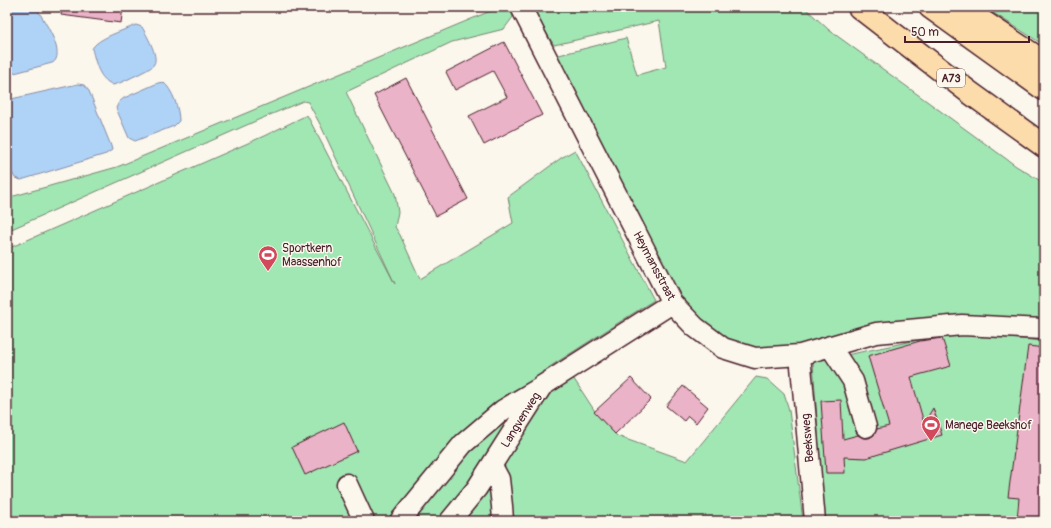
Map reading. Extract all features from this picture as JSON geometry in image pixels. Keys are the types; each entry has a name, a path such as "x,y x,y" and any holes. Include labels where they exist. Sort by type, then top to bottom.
{"highway":[{"name":"A73","path":"859,7 969,92 1044,146"},
{"path":"930,7 1044,89"},
{"path":"961,7 1044,62"}],"street":[{"name":"Heymansstraat","path":"521,7 672,303 695,327 723,348 755,358 800,355 876,333 962,325 1044,329"},
{"name":"Langvenweg","path":"450,521 477,488 492,466 542,386 672,303"},
{"path":"830,346 853,381 866,427"},
{"name":"Beeksweg","path":"800,355 815,521"},
{"path":"400,521 463,444 503,410 542,386"},
{"path":"492,466 499,479 503,521"},
{"path":"347,484 364,521"}],"green space":[{"path":"500,7 510,7 513,17 504,29 452,42 346,92 395,194 398,212 395,227 420,279 513,223 508,197 561,158 575,150 654,300 551,366 534,380 509,393 487,409 469,427 490,425 512,417 533,404 570,373 598,416 617,436 687,461 756,377 767,379 784,394 789,410 803,521 7,521 7,249 264,136 307,115 395,284 321,126 308,102 303,101 258,120 7,231 7,198 117,167"},
{"path":"530,7 804,7 829,30 1016,166 1044,183 1044,321 784,351 736,347 677,302 555,56 626,38 637,75 666,67 659,21 554,45"},
{"path":"984,7 1044,7 1044,45"},
{"name":"Manege Beekshof","path":"951,333 1044,341 1044,521 824,521 813,362"}],"water":[{"path":"7,7 36,7 54,40 57,53 54,62 7,75"},
{"path":"136,25 142,27 149,40 155,56 154,64 149,69 123,82 113,85 104,78 98,70 92,49 99,41"},
{"path":"163,82 167,85 175,100 179,121 174,126 135,141 129,138 116,108 119,102 124,98"},
{"path":"78,84 84,85 89,91 112,150 106,154 21,180 15,178 7,164 7,100"}],"building":[{"path":"62,7 123,7 121,23 61,15"},
{"path":"504,42 542,115 484,145 469,116 507,97 493,71 455,90 446,72"},
{"path":"406,78 468,199 436,216 374,95"},
{"path":"942,338 951,366 911,377 924,423 933,408 942,435 866,458 844,457 845,473 826,473 821,401 841,400 843,439 858,435 863,438 869,438 874,435 877,429 889,426 868,356 920,341"},
{"path":"1028,346 1044,348 1044,521 1017,521 1019,498 1008,497"},
{"path":"631,378 651,399 615,434 594,412"},
{"path":"683,386 708,407 696,423 688,416 684,421 666,406"},
{"path":"344,422 357,451 305,475 292,447"}],"place":[{"name":"Sportkern Maassenhof","path":"268,272"},
{"name":"Manege Beekshof","path":"931,442"}]}
